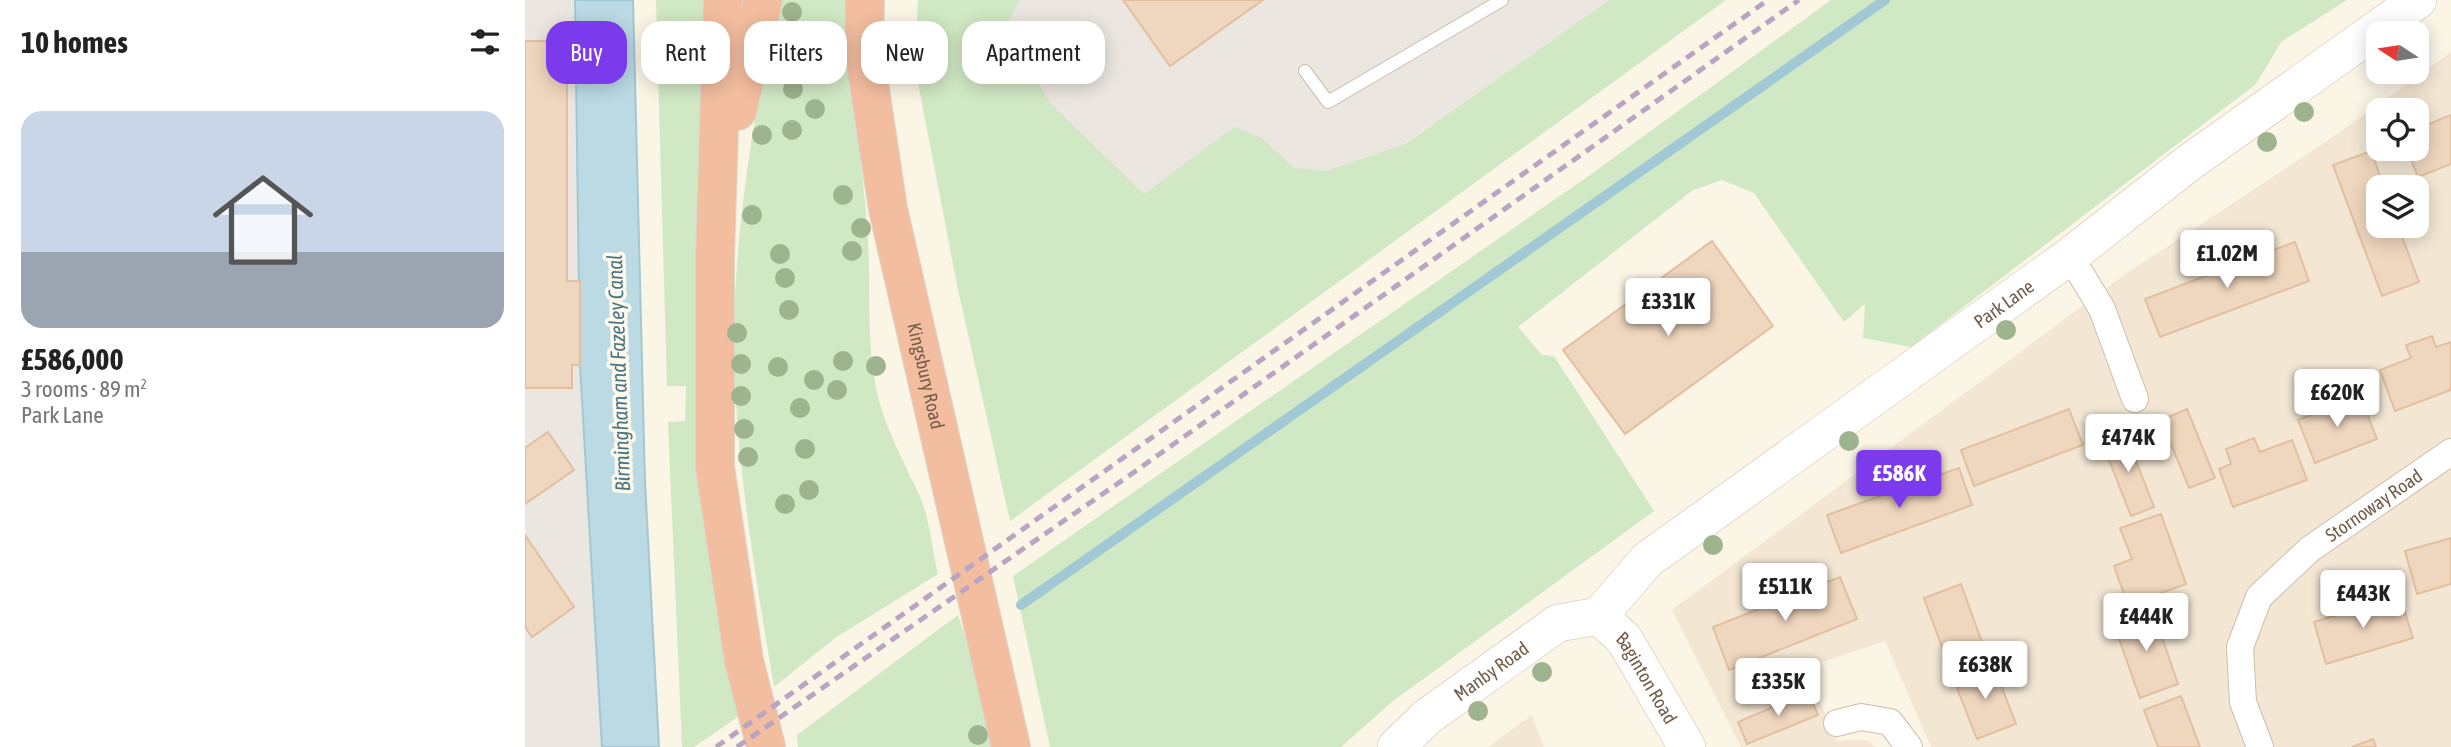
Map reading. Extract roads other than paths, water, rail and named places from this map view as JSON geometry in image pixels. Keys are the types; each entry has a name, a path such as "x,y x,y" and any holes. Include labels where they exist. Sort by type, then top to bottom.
{"highway":[{"path":"723,0 715,256 715,467 744,661 767,747"},
{"path":"719,188 763,0"},
{"name":"Kingsbury Road","path":"865,0 864,50 888,209 1011,747"}],"street":[{"name":"Park Lane","path":"1599,616 1647,560 2070,256 2190,162 2418,0"},
{"path":"2070,256 2102,309 2135,399"},
{"name":"Stornoway Road","path":"2260,747 2243,702 2241,647 2259,597 2310,549 2451,452"},
{"name":"Manby Road","path":"1395,747 1427,717 1557,623 1599,616"},
{"name":"Baginton Road","path":"1599,616 1624,639 1687,747"},
{"path":"1837,723 1861,717 1890,722 1909,747"}],"lane":[{"path":"1305,71 1328,102 1502,0"}],"water":[{"name":"Birmingham and Fazeley Canal","path":"575,0 633,0 645,482 659,747 602,747 580,365 576,84 627,84 627,21 575,21"}],"waterway":[{"path":"1021,605 1885,0"}],"railway":[{"path":"716,747 1768,0"},
{"path":"737,747 1130,475 1799,0"}]}
